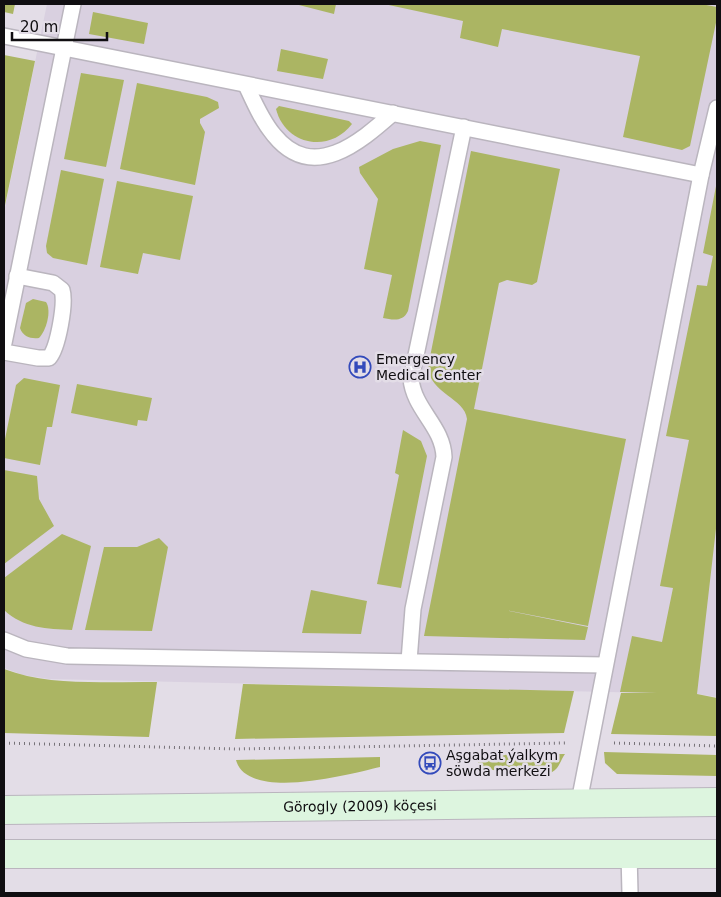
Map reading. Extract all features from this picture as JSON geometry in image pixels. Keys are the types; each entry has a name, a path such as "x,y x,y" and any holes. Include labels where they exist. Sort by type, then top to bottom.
{"main road":[{"path":"4,797 70,808"},
{"name":"Görogly (2009) köçesi","path":"4,810 579,802 717,802"},
{"path":"4,869 72,852"},
{"path":"4,854 72,852 717,854"}],"lane":[{"path":"4,343 73,4"},
{"path":"4,36 701,174"},
{"path":"246,84 262,119 274,136 286,147 297,153 328,156 343,152 358,144 392,113"},
{"path":"579,802 701,174 717,108"},
{"path":"409,661 413,609 444,457 440,435 419,406 412,392 411,379 464,127"},
{"path":"4,352 49,358 54,349 64,301 62,290 53,283 17,276"},
{"path":"4,640 26,649 67,656 606,665"},
{"path":"629,853 630,893"}],"path":[{"path":"4,742 236,749 590,743 717,746"}],"shaded area":[{"name":"Emergency Medical Center","path":"47,4 717,4 717,697 697,694 49,679 23,675 4,668 4,212"}],"green space":[{"path":"4,4 15,4 13,14 4,12"},
{"path":"295,4 336,4 334,14"},
{"path":"384,4 701,4 717,7 717,18 690,146 682,150 623,137 640,56 502,29 498,47 460,38 463,21"},
{"path":"93,12 148,23 144,44 89,34"},
{"path":"281,49 328,59 323,79 277,71"},
{"path":"4,55 35,61 4,210"},
{"path":"81,73 124,80 106,167 64,159"},
{"path":"137,83 207,97 218,102 219,108 200,119 205,132 195,185 120,169"},
{"path":"279,106 349,121 352,124 332,139 320,142 309,141 288,131 276,109"},
{"path":"420,141 441,145 408,311 401,319 394,320 383,318 392,275 364,269 378,199 360,173 359,167 393,149"},
{"path":"471,151 560,169 537,282 532,285 507,280 499,283 474,409 626,439 588,626 495,608 588,627 585,640 424,636 467,419 465,412 460,406 435,384 430,376 428,367"},
{"path":"61,170 104,179 87,265 53,258 47,253 46,246"},
{"path":"117,181 193,196 180,260 143,253 138,274 100,267"},
{"path":"717,181 717,520 697,694 717,698 717,736 611,734 621,693 657,693 620,692 632,636 662,642 673,588 660,586 689,440 666,436 697,285 707,286 713,256 703,253"},
{"path":"33,299 46,302 48,306 46,326 39,338 28,337 23,334 20,328 26,303"},
{"path":"24,378 60,385 52,427 47,427 40,465 4,458 4,444 16,385"},
{"path":"77,384 152,398 147,421 138,420 137,426 71,413"},
{"path":"403,430 421,441 427,456 401,588 377,584 399,475 395,473"},
{"path":"4,470 37,476 39,499 54,526 4,564"},
{"path":"62,534 91,546 72,630 45,628 19,621 4,610 4,578"},
{"path":"159,538 168,547 152,631 85,630 104,547 137,547"},
{"path":"311,590 367,601 361,634 302,633"},
{"path":"4,669 22,675 60,681 157,682 149,737 4,733"},
{"path":"243,684 574,691 564,733 235,739"},
{"path":"604,752 717,755 717,776 617,774 605,763"},
{"path":"565,754 557,768 541,776 519,776 478,766 478,755"},
{"path":"380,757 380,767 325,779 279,783 259,780 244,773 236,760"}],"place":[{"name":"Emergency Medical Center","path":"360,367"},
{"name":"Aşgabat ýalkym söwda merkezi","path":"430,763"}]}
